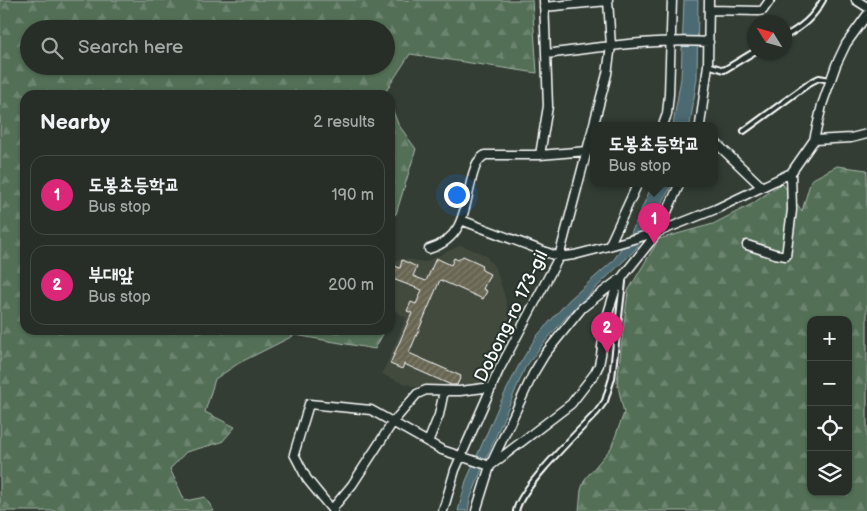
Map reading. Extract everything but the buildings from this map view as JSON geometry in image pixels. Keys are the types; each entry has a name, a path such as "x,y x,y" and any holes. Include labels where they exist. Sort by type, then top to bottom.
{"street":[{"name":"Dobong-ro 173-gil","path":"544,3 608,0 611,46 597,122"},
{"path":"665,122 668,106 674,41 672,0"},
{"path":"700,122 708,64 709,0"},
{"path":"709,10 760,11 763,10 770,0"},
{"path":"856,0 867,8"},
{"path":"540,155 548,106 544,3"},
{"path":"462,220 559,257 574,255 656,232 716,209 791,173 814,140 830,80 846,44 867,16"},
{"path":"547,54 674,41 707,42"},
{"path":"814,140 851,138 867,134"},
{"path":"718,145 762,187"},
{"path":"429,249 445,244 455,234 462,220 477,161 485,155 540,155 590,150"},
{"name":"Dobong-ro 173-gil","path":"443,511 451,480 492,387 559,257 574,196 590,153"},
{"path":"747,245 786,256 792,210 791,173"},
{"path":"612,245 636,187"},
{"path":"489,466 571,404 595,373 600,360 602,335 615,291 623,276 656,232 678,187"},
{"path":"476,511 489,466 544,354 582,308 623,276"},
{"path":"489,466 442,450 393,422 381,414 364,408 308,404 294,454 307,479 333,510 352,485 393,422 421,391 492,387"},
{"path":"428,442 439,415 444,391"}],"lane":[{"path":"792,32 816,13 822,0"},
{"path":"708,64 724,70 747,56"},
{"path":"744,131 811,82 819,78 830,80"},
{"path":"516,511 524,494 537,477 605,401 612,378 623,276"}],"shaded area":[{"path":"461,245 485,255 496,269 508,312 513,320 506,330 508,339 485,380 474,386 453,390 419,388 382,374 406,318 395,310 395,260 404,259 425,262"}],"green space":[{"path":"0,0 532,0 537,73 410,54 387,90 20,90 20,335 295,335 239,363 215,379 205,412 235,427 222,442 186,452 170,469 185,501 205,497 214,511 0,511"},
{"path":"395,116 398,124 416,149 396,214"},
{"path":"837,166 867,170 867,511 579,511 581,490 585,479 611,448 624,413 617,382 628,291 659,239 713,224 752,204 782,183 802,211 811,180"},
{"path":"295,335 382,335 375,349"}],"water":[{"path":"684,0 698,0 697,78 690,122 674,122 681,78"},
{"path":"651,187 671,187 636,249 570,313 525,368 484,464 470,500 468,511 458,511 466,481 500,403 519,365 536,337 569,300 613,261 631,233"}],"place":[{"name":"도봉초등학교","path":"654,244"},
{"name":"부대앞","path":"607,353"}]}
